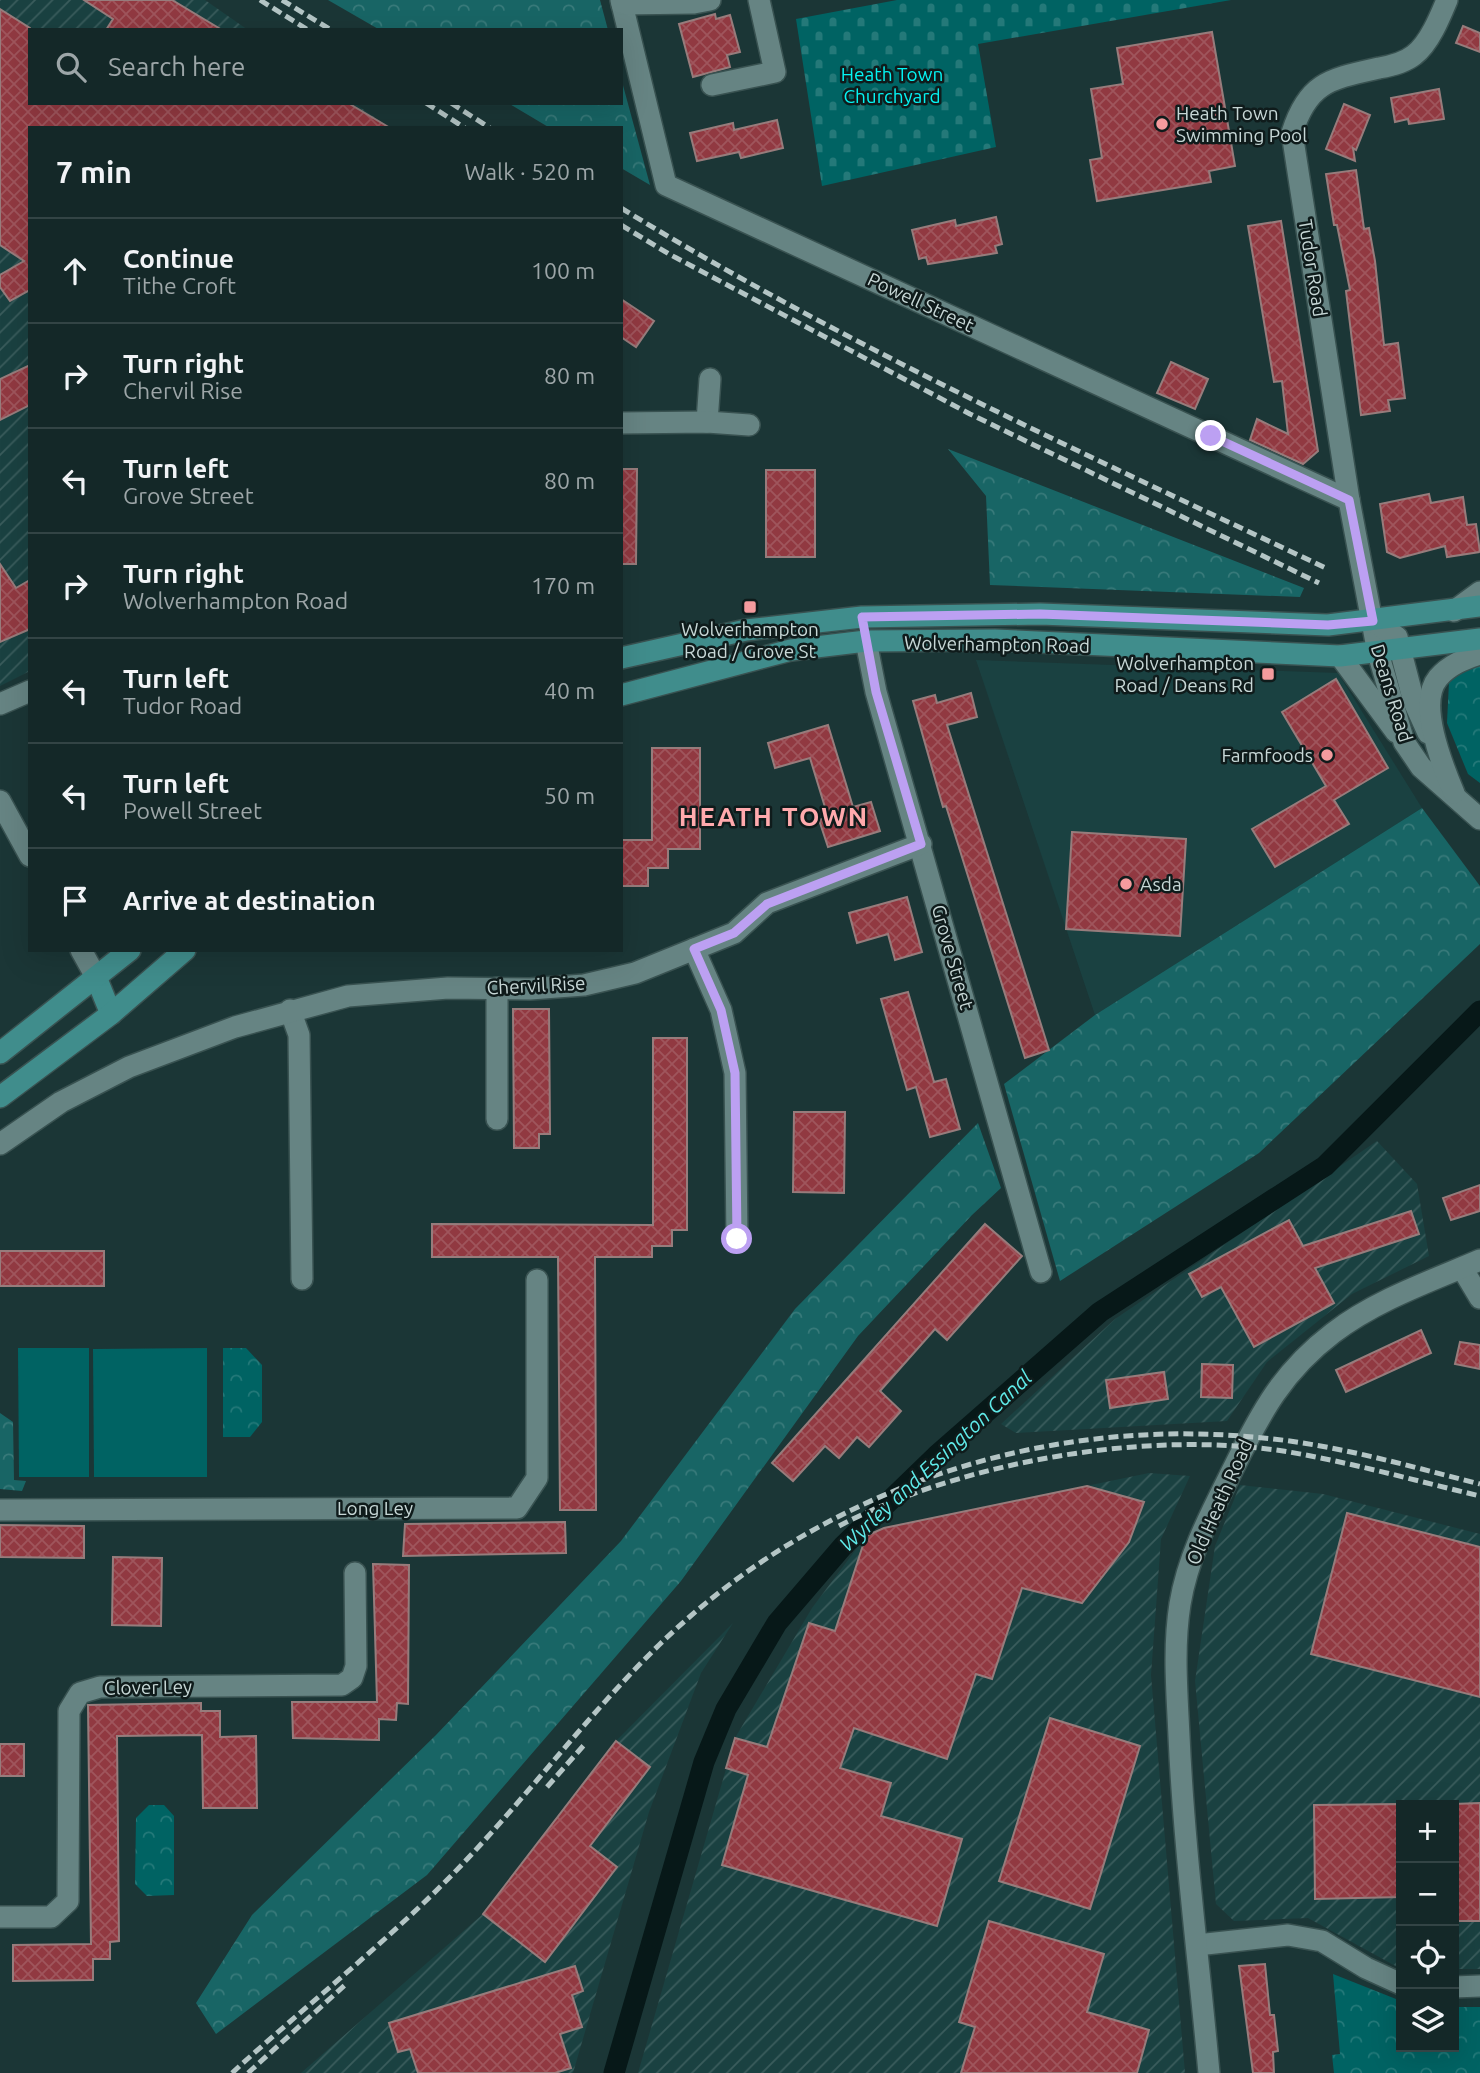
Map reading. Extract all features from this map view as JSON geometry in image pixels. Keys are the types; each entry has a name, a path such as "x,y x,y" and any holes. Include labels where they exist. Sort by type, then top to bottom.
{"main road":[{"name":"Wolverhampton Road","path":"623,658 746,630 862,617 1040,614 1328,625 1480,606"},
{"path":"862,617 866,641"},
{"name":"Wolverhampton Road","path":"623,694 791,650 866,641 995,640 1340,656 1480,639"},
{"path":"0,1053 127,952"},
{"path":"0,1097 111,1014 183,952"},
{"path":"96,977 111,1014"}],"street":[{"path":"622,2 694,3 710,0"},
{"path":"712,85 775,72 759,0"},
{"name":"Tudor Road","path":"1373,621 1349,500 1292,133 1301,105 1316,90 1340,76 1397,64 1415,55 1447,0"},
{"name":"Powell Street","path":"622,2 666,185 1349,500"},
{"path":"707,422 710,379"},
{"path":"623,423 707,422 749,425"},
{"name":"Wolverhampton Road","path":"1454,611 1480,592"},
{"path":"1373,621 1397,637 1414,702 1455,795"},
{"name":"Deans Road","path":"1373,621 1378,653 1404,742 1421,767 1480,819"},
{"name":"Grove Street","path":"866,641 876,692 1041,1272"},
{"path":"1440,759 1430,714 1436,680 1457,662 1480,654"},
{"path":"1340,656 1404,742"},
{"path":"0,704 28,692"},
{"path":"0,801 28,852"},
{"name":"Chervil Rise","path":"0,1144 61,1102 129,1067 181,1046 290,1010 348,996 449,988 584,985 635,973 734,933 767,904 921,844"},
{"path":"694,949 721,1010 735,1073 737,1239"},
{"path":"82,952 96,977"},
{"path":"497,988 497,1119"},
{"path":"290,1010 299,1035 302,1279"},
{"path":"1471,1264 1480,1297"},
{"name":"Old Heath Road","path":"1209,2073 1181,1788 1175,1653 1180,1604 1188,1570 1209,1517 1262,1408 1287,1377 1334,1333 1401,1294 1471,1264"},
{"name":"Long Ley","path":"0,1510 517,1508 537,1478 537,1280"},
{"name":"Clover Ley","path":"0,1917 51,1917 68,1901 69,1711 80,1693 100,1687 342,1685 352,1678 356,1666 355,1573"},
{"path":"1197,1945 1288,1935 1322,1941 1366,1968 1396,1982"},
{"path":"1459,1987 1480,1986"}],"shaded area":[{"path":"0,0 205,0 245,28 28,28 28,105 357,105 387,126 28,126 28,672 0,686"},
{"path":"976,660 1338,673 1422,808 1095,1015"},
{"path":"1377,1141 1417,1184 1429,1256 1352,1294 1267,1362 1227,1421 1016,1433 1001,1424 1115,1319"},
{"path":"1149,1473 1190,1476 1161,1539 1151,1675 1185,2073 638,2073 735,1738 812,1608 866,1536 884,1528"},
{"path":"1240,1485 1323,1494 1480,1534 1480,1969 1459,1969 1459,1800 1396,1800 1396,1966 1308,1918 1234,1921 1216,1904 1195,1681 1215,1546"},
{"path":"733,1623 701,1673 649,1812 573,2073 301,2073 483,1914 616,1741"}],"green space":[{"path":"328,0 600,0 607,28 377,28"},
{"name":"Heath Town Churchyard","path":"897,0 1231,0 978,44 996,147 822,186 796,19"},
{"path":"623,85 650,185 623,169 623,126 547,126 511,105 623,105"},
{"path":"948,449 1304,588 1300,597 990,585 986,496"},
{"path":"1480,664 1480,783 1468,774 1447,723 1449,682 1464,668"},
{"path":"1422,808 1480,886 1480,944 1259,1153 1060,1281 1004,1084 1095,1015"},
{"path":"978,1123 1001,1188 858,1336 681,1581 427,1875 216,2034 196,2003 252,1915 436,1735 621,1541 795,1309"},
{"path":"18,1348 89,1348 89,1477 19,1477"},
{"path":"207,1348 207,1477 94,1477 93,1349"},
{"path":"223,1348 246,1348 262,1365 262,1422 250,1437 223,1437"},
{"path":"0,1413 13,1422 14,1480 26,1481 22,1491 0,1489"},
{"path":"149,1805 164,1805 174,1816 174,1895 147,1896 135,1884 136,1818"},
{"path":"1333,1974 1396,1999 1396,2052 1459,2052 1459,2007 1480,2007 1480,2073 1334,2073 1332,2055 1340,2054"}],"building":[{"path":"84,0 172,0 219,28 107,28 113,19"},
{"path":"0,9 30,28 28,105 351,105 387,126 28,126 28,291 10,301 0,287 0,275 24,261 0,245"},
{"path":"715,14 716,19 730,15 740,52 727,55 730,67 693,77 679,24"},
{"path":"1463,26 1480,33 1480,52 1456,43"},
{"name":"Heath Town Swimming Pool","path":"1212,32 1235,166 1209,171 1211,182 1097,201 1090,160 1102,158 1091,89 1123,84 1117,48"},
{"path":"1439,89 1444,119 1409,124 1408,119 1395,122 1391,98"},
{"path":"1344,104 1370,115 1356,150 1353,148 1355,161 1326,149"},
{"path":"777,120 783,148 741,158 739,152 697,161 690,133 733,123 734,130"},
{"path":"1356,170 1364,229 1369,228 1375,261 1384,345 1398,343 1405,398 1388,400 1390,411 1361,415 1346,291 1350,290 1337,225 1334,225 1326,174"},
{"path":"996,217 1002,244 995,246 997,253 928,264 926,257 919,259 912,230 955,220 956,226"},
{"path":"1281,221 1318,451 1303,464 1250,440 1257,419 1288,434 1282,381 1274,382 1248,226"},
{"path":"623,300 654,321 636,347 623,338"},
{"path":"1171,362 1208,379 1195,409 1157,393"},
{"path":"28,366 28,406 0,420 0,379"},
{"path":"623,469 637,469 636,564 623,564"},
{"path":"766,470 815,470 815,557 766,557"},
{"path":"1429,494 1431,503 1463,497 1467,525 1476,524 1480,552 1447,557 1445,546 1400,558 1387,552 1380,504"},
{"path":"0,564 16,588 28,581 28,630 0,642"},
{"path":"1336,679 1388,768 1334,800 1349,824 1275,867 1252,829 1326,786 1282,712"},
{"path":"971,693 977,717 947,725 1049,1050 1025,1058 946,806 943,807 913,701 935,695 937,703"},
{"path":"828,725 853,807 871,802 880,831 828,847 819,820 828,817 810,758 775,768 768,743"},
{"path":"652,748 700,748 700,849 668,849 668,868 648,868 648,886 623,886 623,840 652,840"},
{"name":"Asda","path":"1072,832 1186,839 1180,936 1066,929"},
{"path":"907,897 922,952 895,960 888,934 857,943 849,913"},
{"path":"908,992 934,1082 946,1079 960,1129 930,1137 916,1087 907,1090 881,999"},
{"path":"513,1009 549,1009 550,1134 539,1134 539,1148 514,1148"},
{"path":"653,1038 687,1038 687,1230 672,1230 672,1246 652,1246 652,1257 595,1257 596,1510 560,1510 558,1257 432,1257 432,1224 653,1225"},
{"path":"794,1112 845,1112 844,1193 793,1192"},
{"path":"1480,1185 1480,1211 1451,1220 1443,1198"},
{"path":"1411,1211 1419,1234 1315,1268 1334,1303 1254,1347 1221,1287 1202,1297 1189,1274 1289,1220 1303,1246"},
{"path":"985,1224 1022,1256 947,1340 935,1329 880,1391 901,1411 869,1447 857,1437 839,1458 825,1446 793,1481 772,1463"},
{"path":"0,1251 104,1251 104,1286 0,1286"},
{"path":"1421,1330 1431,1353 1346,1392 1336,1370"},
{"path":"1460,1342 1480,1345 1480,1369 1455,1364"},
{"path":"1202,1364 1233,1365 1232,1398 1201,1397"},
{"path":"1164,1372 1168,1399 1110,1408 1106,1380"},
{"path":"1087,1486 1144,1502 1129,1542 1082,1603 1022,1588 992,1679 976,1674 947,1759 854,1728 840,1768 891,1783 881,1816 962,1839 937,1926 722,1865 748,1775 726,1768 735,1738 767,1747 809,1623 835,1631 866,1536 884,1528"},
{"path":"1347,1513 1480,1547 1480,1697 1311,1654"},
{"path":"565,1522 566,1553 403,1556 405,1524"},
{"path":"0,1525 84,1526 84,1558 0,1557"},
{"path":"113,1557 162,1558 161,1626 112,1625"},
{"path":"373,1564 409,1565 408,1704 397,1703 396,1720 379,1719 379,1740 293,1738 292,1702 377,1702"},
{"path":"201,1703 201,1711 220,1711 220,1737 256,1736 257,1808 203,1808 202,1735 117,1736 119,1941 110,1942 110,1959 93,1959 93,1980 13,1981 13,1945 91,1944 88,1705"},
{"path":"1050,1718 1140,1746 1090,1909 999,1881"},
{"path":"616,1741 650,1767 590,1846 617,1867 545,1962 483,1914"},
{"path":"0,1744 24,1744 24,1776 0,1776"},
{"path":"1480,1803 1480,1921 1459,1921 1459,1804"},
{"path":"1396,1804 1396,1897 1315,1899 1314,1805"},
{"path":"989,1921 1104,1954 1087,2012 1149,2030 1137,2073 961,2073 975,2027 959,2022"},
{"path":"1265,1964 1270,2015 1274,2015 1278,2051 1273,2052 1274,2073 1253,2073 1239,1966"},
{"path":"575,1966 583,1991 572,1995 582,2027 560,2034 571,2068 555,2073 418,2073 410,2049 398,2052 389,2023"}],"waterway":[{"name":"Wyrley and Essington Canal","path":"614,2073 704,1762 726,1709 777,1623 843,1546 936,1456 1100,1312 1325,1166 1480,1011"}],"railway":[{"path":"260,0 305,28"},
{"path":"282,0 328,28"},
{"path":"429,105 462,126"},
{"path":"454,105 487,126"},
{"path":"623,209 793,307 969,398 1328,569"},
{"path":"623,226 669,254 970,414 1319,583"},
{"path":"232,2073 444,1883 659,1645 721,1591 787,1545 858,1507 933,1476 1011,1454 1090,1440 1171,1434 1253,1437 1310,1444 1480,1484"},
{"path":"839,1526 889,1503 942,1484 1000,1468 1118,1448 1178,1445 1235,1446 1289,1452 1480,1496"},
{"path":"547,1787 584,1745"},
{"path":"248,2073 345,1985"}],"place":[{"name":"Heath Town Swimming Pool","path":"1162,124"},
{"name":"Wolverhampton Road / Grove St","path":"750,607"},
{"name":"Wolverhampton Road / Deans Rd","path":"1268,674"},
{"name":"Farmfoods","path":"1327,755"},
{"name":"Asda","path":"1126,884"}],"district":[{"name":"HEATH TOWN","path":"774,817"}],"route":[{"path":"737,1239 735,1073 721,1010 694,949 734,933 767,904 921,844 876,692 862,617 1040,614 1328,625 1373,621 1349,500 1211,436"}]}
